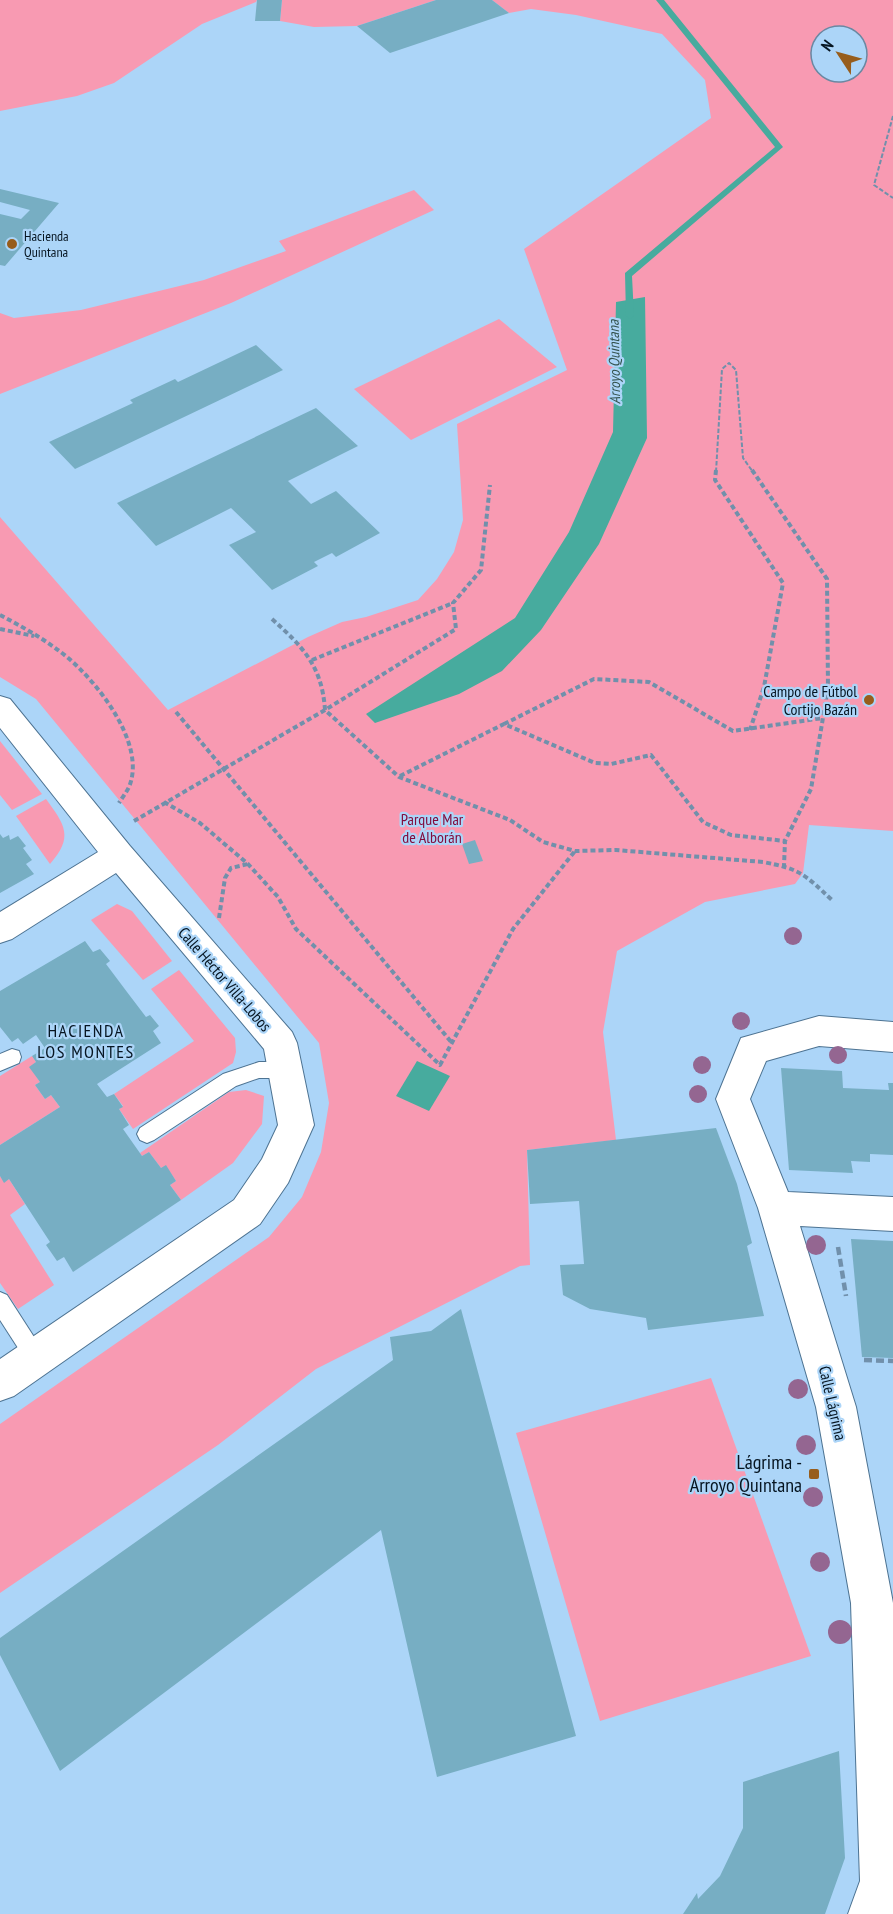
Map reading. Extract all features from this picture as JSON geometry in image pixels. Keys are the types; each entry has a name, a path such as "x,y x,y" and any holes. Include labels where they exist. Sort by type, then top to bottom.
{"street":[{"name":"Calle Héctor Villa-Lobos","path":"0,707 119,855 280,1042 296,1125 275,1171 247,1212 0,1382"},
{"path":"0,929 119,855"},
{"name":"Calle Lágrima","path":"871,1914 884,1881 883,1594 836,1407 776,1208 733,1099 753,1049 819,1031 893,1037"},
{"path":"776,1208 893,1214"}],"lane":[{"path":"147,1134 230,1080 259,1070 286,1070"},
{"path":"0,1302 36,1358"}],"path":[{"path":"893,116 874,185 893,198"},
{"path":"750,730 764,687 783,583 715,480 722,369 729,363 736,370 743,458 827,579 828,688 811,789 785,841 784,866"},
{"path":"312,660 453,603 481,570 490,485"},
{"path":"131,823 325,710 456,629 453,603"},
{"path":"0,615 41,638 75,663 103,694 125,731 132,760 131,787 116,805"},
{"path":"272,619 299,643 312,660 325,688 325,710 399,777 510,820 543,842 575,851 616,850 763,862 784,866 803,873 832,900"},
{"path":"0,629 41,638"},
{"path":"399,777 594,679 649,682 733,731 823,718"},
{"path":"176,712 453,1042"},
{"path":"504,724 595,763 611,764 651,755 703,822 731,835 785,841"},
{"path":"164,802 200,823 248,864 278,897 296,929 440,1065 513,929 575,851"},
{"path":"214,926 219,921 225,878 231,868 248,864"},
{"path":"836,1236 848,1303"},
{"path":"857,1359 893,1361"}],"green space":[{"path":"0,0 257,0 202,24 114,83 77,96 0,111"},
{"path":"282,0 436,0 357,26 314,27 280,21"},
{"name":"Parque Mar de Alborán","path":"492,0 893,0 893,831 809,825 803,873 795,884 705,902 617,951 603,1032 616,1140 527,1150 530,1265 520,1266 316,1369 218,1445 0,1593 0,1424 269,1237 302,1197 321,1152 329,1103 319,1043 36,699 0,677 0,517 168,710 308,637 342,622 366,617 418,600 437,579 454,552 463,520 457,424 567,370 524,249 711,118 705,80 662,34 576,15 531,9 509,13"},
{"path":"414,190 434,210 231,303 0,394 0,313 14,318 81,310 204,280 286,251 279,241"},
{"path":"499,319 557,367 411,440 354,389"},
{"path":"0,741 42,794 12,810 0,795"},
{"path":"46,799 58,816 64,831 62,846 50,864 16,816"},
{"path":"117,904 132,911 172,961 143,980 91,920"},
{"path":"179,970 235,1038 236,1052 233,1063 133,1129 119,1109 123,1106 114,1094 194,1041 151,989"},
{"path":"32,1056 36,1062 30,1067 40,1082 35,1085 45,1099 51,1095 60,1107 0,1145 0,1076"},
{"path":"246,1090 264,1096 262,1124 233,1163 181,1200 170,1185 176,1181 166,1166 161,1168 149,1152 142,1156 140,1153 229,1092"},
{"path":"0,1176 4,1182 9,1179 25,1204 10,1215 54,1285 18,1309 0,1283"},
{"path":"711,1378 811,1656 600,1721 516,1433"}],"shaded area":[{"path":"645,297 647,438 599,544 541,630 502,671 459,694 375,723 366,714 515,618 569,532 613,432 616,302"},
{"path":"417,1061 450,1076 429,1111 396,1096"}],"building":[{"path":"257,0 282,0 280,21 255,21"},
{"path":"436,0 492,0 509,13 390,53 357,26"},
{"name":"Hacienda Quintana","path":"0,189 59,203 5,266 0,265 0,214 21,219 30,210 0,202"},
{"path":"256,345 283,370 75,469 49,442 133,403 130,400 175,379 178,382"},
{"path":"316,408 358,446 288,481 311,504 336,491 380,533 336,557 332,553 314,562 318,566 272,590 229,545 256,532 231,508 156,546 117,503"},
{"path":"0,834 3,838 9,835 10,840 18,836 26,846 23,848 32,860 26,864 34,874 0,893"},
{"path":"475,840 483,861 469,864 462,844"},
{"path":"85,941 93,952 100,949 110,961 106,964 146,1017 150,1015 159,1026 153,1031 161,1043 97,1084 107,1097 114,1094 123,1107 119,1109 129,1125 123,1129 142,1156 149,1152 161,1168 166,1165 176,1181 170,1185 181,1200 73,1272 64,1257 57,1261 46,1245 50,1242 9,1179 4,1183 0,1176 0,1145 60,1107 51,1095 45,1099 35,1085 40,1082 29,1067 36,1062 32,1056 45,1048 36,1035 23,1044 18,1038 12,1042 0,1027 0,991"},
{"path":"781,1068 842,1071 843,1088 889,1090 888,1083 893,1083 893,1155 870,1154 870,1162 851,1161 853,1173 789,1170"},
{"path":"716,1128 737,1184 752,1243 747,1246 764,1316 648,1330 646,1318 590,1309 563,1295 560,1265 584,1264 579,1201 530,1204 527,1150"},
{"path":"851,1239 893,1241 893,1358 862,1357"},
{"path":"461,1309 576,1736 437,1777 381,1530 60,1771 0,1655 0,1638 393,1360 390,1337 431,1331"},
{"path":"839,1751 845,1858 825,1914 683,1914 697,1893 698,1899 720,1876 743,1828 743,1782"}],"waterway":[{"name":"Arroyo Quintana","path":"630,316 628,275 779,147 660,0"}],"place":[{"name":"Hacienda Quintana","path":"12,244"},
{"name":"Campo de Fútbol Cortijo Bazán","path":"869,700"},
{"name":"Lágrima - Arroyo Quintana","path":"814,1474"}],"district":[{"name":"HACIENDA LOS MONTES","path":"86,1040"}]}
